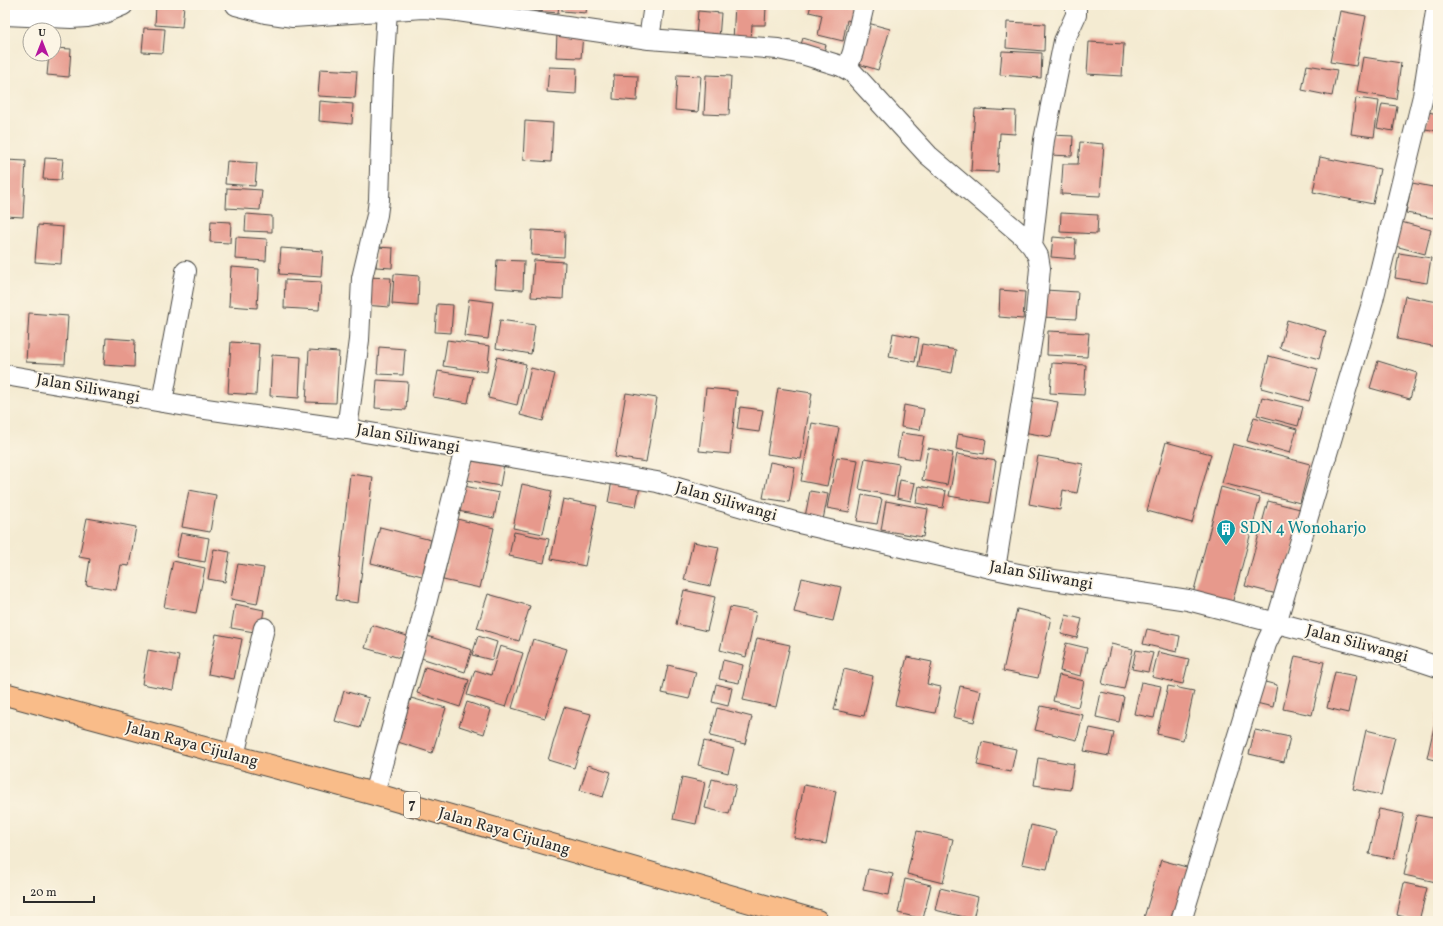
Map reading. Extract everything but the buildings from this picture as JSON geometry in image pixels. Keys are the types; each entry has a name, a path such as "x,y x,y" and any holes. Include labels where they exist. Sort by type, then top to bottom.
{"highway":[{"name":"Jalan Raya Cijulang","path":"5,694 374,794 817,921"}],"street":[{"path":"5,15 71,18 87,17 104,13 123,5"},
{"path":"236,5 266,13 293,16 423,8 451,10 649,39 778,49 802,54 852,72 928,155 1032,246 1038,256 1040,268 1036,313 996,569"},
{"path":"649,39 654,5"},
{"path":"847,69 853,52 864,5"},
{"path":"1032,246 1044,140 1064,40 1076,15 1076,5"},
{"path":"1181,921 1266,644 1276,623 1373,300 1431,96 1437,5"},
{"path":"347,429 359,340 363,273 377,215 379,200 383,76 388,10"},
{"path":"162,402 186,271"},
{"name":"Jalan Siliwangi","path":"5,375 162,402 347,429 657,482 795,522 1032,577 1188,600 1408,657 1438,667"},
{"path":"374,794 419,631 465,449"},
{"path":"234,756 264,628"}],"place":[{"name":"SDN 4 Wonoharjo","path":"1226,546"}]}
